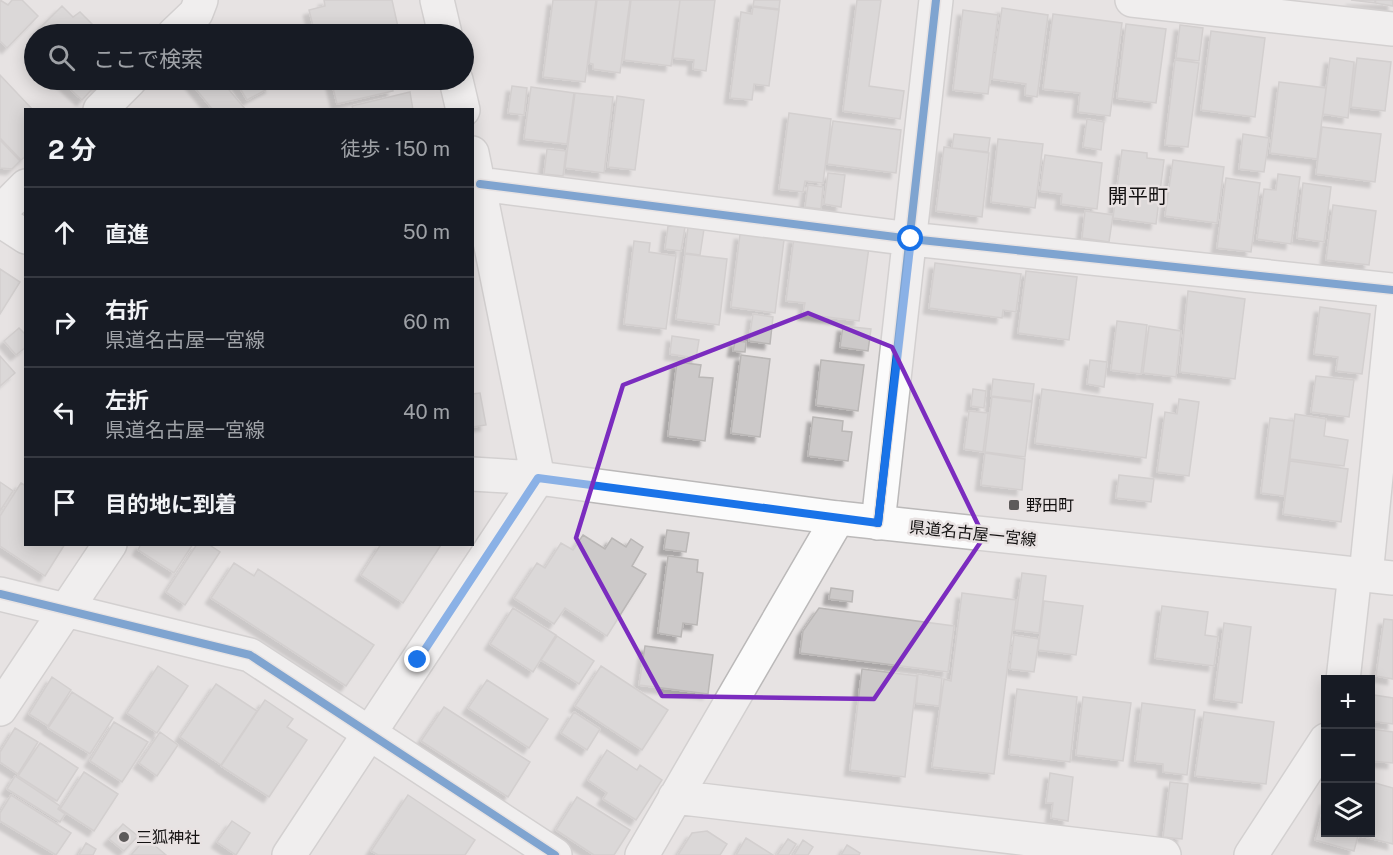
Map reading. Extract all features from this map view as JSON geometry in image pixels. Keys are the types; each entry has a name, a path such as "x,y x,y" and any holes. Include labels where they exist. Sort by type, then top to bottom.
{"street":[{"path":"184,24 196,12 201,0"},
{"path":"437,0 443,24"},
{"path":"878,523 936,0"},
{"path":"1132,0 1393,29"},
{"path":"102,108 120,90"},
{"path":"458,90 462,108"},
{"path":"289,855 538,478 476,172 911,239 1393,290"},
{"path":"0,212 24,188"},
{"path":"0,219 24,236"},
{"path":"1344,675 1371,575 1393,309"},
{"name":"県道名古屋一宮線","path":"474,474 538,478 878,523 1371,575"},
{"path":"642,855 838,518"},
{"path":"0,709 109,546"},
{"path":"0,594 250,655 555,855"},
{"path":"1251,855 1321,748"},
{"path":"675,797 1164,855"}],"highlighted area":[{"path":"808,313 892,347 984,537 874,699 662,696 576,538 623,385"}],"building":[{"path":"0,0 8,5 12,0 22,0 38,16 30,24 24,24 24,30 7,48 0,41"},
{"path":"324,0 392,0 397,24 312,24 309,10 325,6"},
{"path":"553,0 596,0 585,82 543,77"},
{"path":"597,0 630,0 620,73 593,69 593,64 589,63"},
{"path":"631,0 680,0 671,66 624,60"},
{"path":"680,0 715,0 706,71 693,69 694,60 673,58"},
{"path":"754,0 780,0 779,9 753,6"},
{"path":"857,0 881,0 869,86 904,91 900,119 843,111"},
{"path":"1351,0 1375,0 1375,3"},
{"path":"1376,0 1393,0 1393,6 1375,3"},
{"path":"62,6 73,17 80,12 92,24 44,24"},
{"path":"753,7 779,10 769,86 754,84 752,100 730,98 741,12 752,14"},
{"path":"1002,8 1048,15 1037,97 1025,95 1026,84 992,79"},
{"path":"963,10 998,15 988,94 953,90"},
{"path":"1053,14 1122,23 1110,116 1078,112 1080,93 1043,89"},
{"path":"1126,24 1166,29 1156,103 1117,98"},
{"path":"1180,25 1203,28 1199,61 1176,58"},
{"path":"1211,31 1265,38 1255,117 1201,110"},
{"path":"1330,58 1354,62 1348,118 1323,114"},
{"path":"1357,58 1391,62 1385,111 1351,107"},
{"path":"1175,60 1199,63 1188,147 1165,145"},
{"path":"0,75 31,108 24,108 24,158 21,160 0,138"},
{"path":"1279,82 1326,88 1317,159 1270,153"},
{"path":"512,86 527,88 524,115 508,113"},
{"path":"531,87 574,93 567,144 524,139"},
{"path":"71,90 91,90 82,100"},
{"path":"197,90 229,90 244,108 211,108"},
{"path":"241,90 265,90 247,100"},
{"path":"334,90 393,90 393,91 337,104"},
{"path":"410,92 413,108 352,108 352,106"},
{"path":"575,93 613,97 604,173 565,168"},
{"path":"617,96 644,100 635,170 608,167"},
{"path":"789,113 831,119 823,183 805,181 803,192 779,189"},
{"path":"1087,119 1104,122 1101,150 1083,147"},
{"path":"833,121 901,130 896,173 827,164"},
{"path":"1322,127 1381,134 1375,182 1316,174"},
{"path":"954,134 990,138 988,152 952,148"},
{"path":"1243,134 1269,138 1264,172 1239,169"},
{"path":"998,139 1043,144 1035,208 991,202"},
{"path":"0,140 20,161 12,169 0,168"},
{"path":"944,147 989,153 982,217 936,211"},
{"path":"547,149 566,151 563,176 544,174"},
{"path":"1122,150 1147,153 1147,158 1164,160 1156,224 1113,218"},
{"path":"1045,155 1102,163 1097,209 1061,204 1062,194 1040,191"},
{"path":"1173,160 1224,167 1217,223 1165,216"},
{"path":"828,173 845,175 841,207 824,204"},
{"path":"1278,174 1300,177 1291,244 1257,239 1264,189 1276,190"},
{"path":"1226,178 1260,183 1251,252 1217,248"},
{"path":"1303,183 1331,187 1324,242 1297,238"},
{"path":"808,185 823,187 821,209 805,207"},
{"path":"1333,205 1376,211 1369,265 1326,260"},
{"path":"1085,211 1113,215 1109,242 1082,238"},
{"path":"668,226 685,227 681,251 665,249"},
{"path":"688,227 704,229 700,255 685,253"},
{"path":"740,234 784,240 775,313 731,307"},
{"path":"794,237 869,247 859,321 803,314 805,303 786,301"},
{"path":"634,241 650,243 649,252 676,256 666,329 624,324"},
{"path":"685,254 727,259 719,325 676,319"},
{"path":"935,263 1021,274 1016,312 1003,310 1002,318 929,308"},
{"path":"0,269 20,282 0,314"},
{"path":"1026,271 1077,277 1069,340 1018,333"},
{"path":"1188,291 1245,299 1235,379 1180,372"},
{"path":"1320,307 1370,314 1362,374 1336,371 1338,357 1314,354"},
{"path":"753,314 773,317 770,344 749,341"},
{"path":"1117,321 1147,325 1141,374 1111,370"},
{"path":"843,326 871,329 868,351 840,347"},
{"path":"1149,326 1181,331 1176,377 1143,373"},
{"path":"19,328 24,333 24,349 16,355 4,341"},
{"path":"672,336 699,340 696,358 670,354"},
{"path":"735,341 746,342 745,352 733,351"},
{"path":"741,355 770,359 760,437 731,433"},
{"path":"0,356 15,373 0,386"},
{"path":"821,360 864,365 858,411 816,405"},
{"path":"1090,360 1107,362 1104,387 1087,384"},
{"path":"677,362 701,365 699,377 713,378 705,441 668,436"},
{"path":"1316,376 1354,380 1349,417 1311,412"},
{"path":"993,379 1034,384 1032,401 991,396"},
{"path":"973,389 986,391 984,408 971,406"},
{"path":"1042,389 1153,404 1146,458 1035,443"},
{"path":"480,393 486,425 474,427 474,394"},
{"path":"992,397 1032,402 1025,457 985,452"},
{"path":"1179,399 1199,402 1189,476 1157,472 1165,412 1177,414"},
{"path":"969,411 988,413 983,452 964,449"},
{"path":"1295,414 1326,419 1324,436 1348,440 1344,466 1290,459"},
{"path":"813,417 843,421 842,431 852,432 848,461 808,456"},
{"path":"1270,418 1294,421 1284,496 1261,493"},
{"path":"985,453 1025,459 1022,490 981,485"},
{"path":"1290,461 1348,469 1341,522 1283,514"},
{"path":"1119,475 1154,479 1151,502 1116,498"},
{"path":"0,482 13,491 0,511"},
{"path":"21,483 24,485 24,546 64,546 45,576 0,546 0,516"},
{"path":"667,530 689,533 686,552 664,549"},
{"path":"583,535 605,549 612,538 626,547 631,539 643,547 632,566 646,574 607,636 565,608 554,624 514,598 537,563 545,568 561,543 573,550"},
{"path":"140,546 192,546 174,573 138,550"},
{"path":"196,546 211,546 220,552 185,605 166,592"},
{"path":"380,546 440,546 403,603 361,575"},
{"path":"668,556 698,560 697,572 703,573 697,625 683,623 681,637 658,633"},
{"path":"234,563 254,576 258,569 374,645 346,686 211,598"},
{"path":"1022,573 1046,576 1039,633 1014,630"},
{"path":"831,588 853,591 852,602 829,599"},
{"path":"962,593 1016,600 994,774 932,767 944,679 951,681"},
{"path":"1044,601 1083,606 1076,655 1038,650"},
{"path":"1162,606 1208,612 1205,635 1218,637 1214,666 1155,658"},
{"path":"513,608 556,635 533,672 490,644"},
{"path":"819,608 954,626 948,672 800,653 803,631"},
{"path":"1384,619 1393,620 1393,679 1376,676"},
{"path":"1224,623 1251,627 1242,703 1214,699"},
{"path":"1014,635 1039,639 1034,672 1010,669"},
{"path":"557,636 594,661 579,684 541,660"},
{"path":"645,646 713,655 708,694 639,685"},
{"path":"158,666 188,686 157,733 127,713"},
{"path":"601,666 668,710 642,750 575,706"},
{"path":"862,669 917,676 905,777 850,770"},
{"path":"918,674 942,678 939,706 915,703"},
{"path":"52,677 71,690 48,726 29,714"},
{"path":"487,680 548,719 529,748 468,708"},
{"path":"216,684 257,711 221,765 180,737"},
{"path":"1017,689 1077,697 1070,762 1009,754"},
{"path":"72,692 113,718 90,754 48,728"},
{"path":"1375,695 1393,698 1393,724 1375,722"},
{"path":"1083,697 1131,703 1123,761 1076,755"},
{"path":"265,700 293,719 287,727 307,740 269,797 221,766"},
{"path":"1142,703 1195,710 1187,775 1163,772 1163,764 1135,761"},
{"path":"444,707 530,762 508,797 421,741"},
{"path":"574,712 600,729 587,750 561,733"},
{"path":"1204,712 1274,722 1266,784 1195,776"},
{"path":"114,722 148,742 122,782 90,761"},
{"path":"15,728 38,742 18,774 0,762 0,752"},
{"path":"1375,730 1393,732 1393,763 1375,761"},
{"path":"160,732 178,745 157,776 139,763"},
{"path":"40,743 78,768 57,801 18,776"},
{"path":"607,750 637,770 640,765 662,780 636,820 603,799 607,793 588,780"},
{"path":"84,772 118,794 94,831 60,809"},
{"path":"1050,773 1073,777 1068,821 1051,818 1053,803 1046,803"},
{"path":"15,776 60,806 58,809 65,814 60,822 7,789"},
{"path":"1170,782 1188,784 1182,839 1163,837"},
{"path":"1375,783 1393,788 1393,844 1365,837 1375,837"},
{"path":"11,795 71,833 56,855 0,821 0,813"},
{"path":"408,795 475,840 465,855 378,855 371,851"},
{"path":"577,797 630,830 614,855 594,855 556,830"},
{"path":"1321,818 1321,837 1358,837 1354,851 1315,840"},
{"path":"232,821 250,833 236,855 217,842"},
{"path":"123,824 138,836 124,851 109,839"},
{"path":"707,831 727,844 720,855 678,855 692,833"},
{"path":"146,838 166,855 131,855"},
{"path":"746,838 773,855 736,855"},
{"path":"788,839 796,844 789,855 777,855"},
{"path":"803,840 813,847 808,855 794,855"},
{"path":"86,843 96,849 93,855 79,855"},
{"path":"847,845 860,853 859,855 841,855"}],"cycle path":[{"path":"878,523 936,0"},
{"path":"480,184 911,239 1393,290"},
{"path":"0,594 250,655 555,855"}],"place":[{"name":"野田町","path":"1014,505"},
{"name":"三狐神社","path":"124,837"}],"district":[{"name":"開平町","path":"1138,196"}],"route":[{"path":"418,660 538,478 878,523 911,239"}]}
